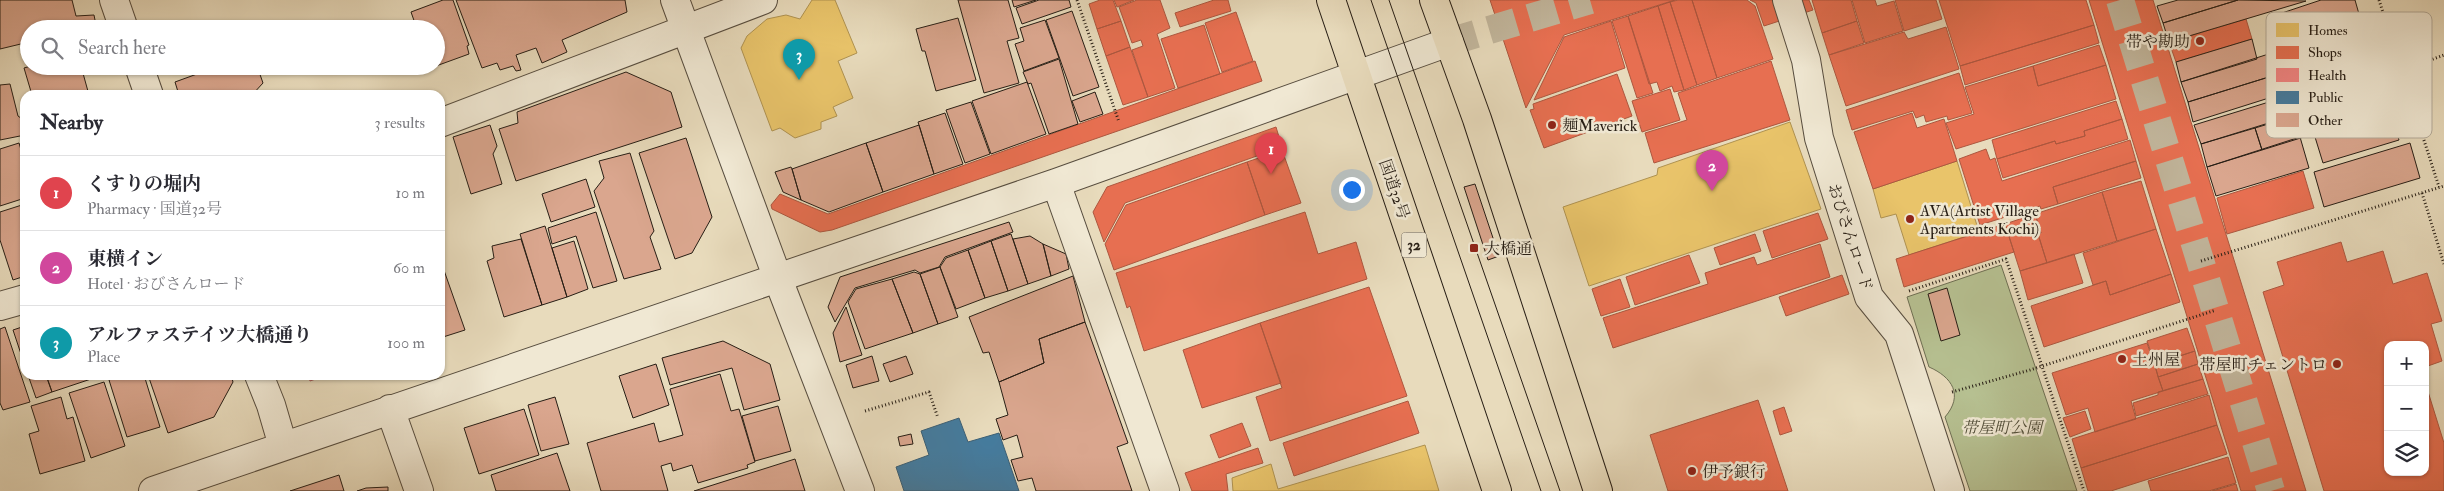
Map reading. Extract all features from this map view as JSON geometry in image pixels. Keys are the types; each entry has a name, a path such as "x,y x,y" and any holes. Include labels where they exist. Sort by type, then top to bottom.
{"highway":[{"name":"国道32号","path":"1331,0 1497,491"},
{"path":"1434,0 1477,119 1598,491"}],"street":[{"path":"114,0 121,20"},
{"path":"675,0 778,279 860,491"},
{"path":"445,121 763,0"},
{"name":"おびさんロード","path":"1787,0 1806,60 1819,138 1869,297 1899,334 1950,491"},
{"path":"153,491 1056,183 1449,42"},
{"path":"142,75 147,90"},
{"path":"1056,183 1165,491"},
{"path":"0,306 20,300"},
{"path":"261,380 271,405 283,446"},
{"path":"390,409 419,491"}],"path":[{"path":"1077,0 1119,122"},
{"path":"2379,0 2383,12"},
{"path":"2432,59 2444,55"},
{"path":"2423,138 2439,188"},
{"path":"2201,261 2444,186"},
{"path":"2422,193 2444,264"},
{"path":"1905,293 2006,259 2084,491"},
{"path":"1956,391 2042,366 2216,310"},
{"path":"859,413 929,392 938,418"}],"green space":[{"name":"帯屋町公園","path":"2001,265 2077,491 1970,491 1945,417 1954,401 1953,388 1944,376 1929,367 1907,297"}],"building: Homes":[{"path":"812,0 835,0 857,53 838,61 853,98 833,107 837,116 821,122 821,129 795,138 780,128 772,131 741,48 747,36 767,19 786,15 800,19"},
{"path":"1790,122 1821,209 1589,286 1563,207 1657,175 1658,168"},
{"path":"1957,161 1979,232 1909,255 1896,214 1881,218 1873,189"},
{"path":"1425,445 1439,491 1233,491 1232,478 1271,464 1278,489"}],"building: Shops":[{"path":"1100,0 1113,0 1121,21 1097,29 1089,4"},
{"path":"1114,0 1134,0 1117,7"},
{"path":"1137,0 1160,0 1170,28 1157,34 1175,88 1148,97 1132,50 1143,46 1141,40 1132,43 1119,7"},
{"path":"1214,0 1228,0 1231,11 1180,27 1175,13"},
{"path":"1490,0 1675,0 1564,35 1526,108"},
{"path":"1692,0 1717,78 1697,85 1670,2"},
{"path":"1692,0 1747,0 1755,6 1773,59 1717,78"},
{"path":"1750,0 1809,0 1813,10 1764,26 1756,3"},
{"path":"1812,0 1851,0 1857,21 1822,33"},
{"path":"1852,0 1875,0 1877,6 1894,1 1903,31 1865,43"},
{"path":"1895,0 1936,0 1942,19 1904,31"},
{"path":"1939,0 2086,0 2094,25 1960,66"},
{"path":"2089,0 2153,0 2306,491 2241,491"},
{"path":"1670,2 1697,85 1684,90 1658,6"},
{"path":"1658,6 1684,90 1674,92 1672,86 1660,91 1657,82 1649,84 1628,16"},
{"path":"1236,12 1253,61 1222,72 1205,23"},
{"path":"1628,16 1653,93 1637,98 1612,21"},
{"path":"2246,19 2252,39 2176,62 2169,42"},
{"path":"1121,21 1130,47 1106,56 1097,29"},
{"path":"1611,21 1625,68 1534,100 1564,37"},
{"path":"1857,21 1864,43 1829,55 1822,33"},
{"path":"1204,25 1220,74 1178,88 1161,39"},
{"path":"2094,25 2099,43 1965,85 1960,66"},
{"path":"1946,27 1959,69 1846,106 1829,55 1904,32 1908,39"},
{"path":"2099,45 2106,65 2038,86 2033,66"},
{"path":"1130,47 1148,97 1123,105 1106,56"},
{"path":"1255,61 1262,81 832,230 820,232 772,209 771,205 780,194 828,214"},
{"path":"1771,61 1790,120 1654,163 1645,133 1687,120 1678,93"},
{"path":"2106,65 2116,99 1956,149 1946,123 1974,114 1965,87 2033,66 2038,86"},
{"path":"1959,73 1972,113 1948,120 1947,116 1926,122 1924,115 1916,118 1913,111 1852,130 1846,110"},
{"path":"1617,74 1632,116 1544,148 1530,110 1534,109 1533,104"},
{"path":"1670,89 1680,120 1642,132 1632,101"},
{"path":"2116,101 2122,119 2084,131 2085,136 2056,144 2055,141 1997,159 1992,140"},
{"path":"1912,113 1917,128 1944,119 1957,161 1873,189 1854,132"},
{"path":"2122,119 2128,139 2003,178 1997,159 2055,141 2056,144 2085,136 2084,131"},
{"path":"1276,127 1282,147 1125,203 1104,242 1093,212 1107,187"},
{"path":"2130,140 2136,161 2053,187 2058,204 2041,209 2040,206 1980,225 1959,159 1986,149 1990,160 1995,158 2002,181"},
{"path":"1282,150 1301,203 1265,215 1247,162"},
{"path":"2136,161 2141,178 2058,204 2053,187"},
{"path":"1247,162 1265,215 1114,270 1105,244 1126,205"},
{"path":"2303,171 2314,208 2227,234 2217,198"},
{"path":"2141,181 2156,229 2117,241 2102,192"},
{"path":"2102,192 2117,241 2047,263 2038,234 2041,233 2035,214"},
{"path":"1305,212 1318,254 1356,242 1367,279 1144,351 1130,306 1127,308 1116,273"},
{"path":"1818,213 1828,239 1772,258 1763,231"},
{"path":"2035,214 2041,233 2038,234 2047,263 2020,271 2005,224"},
{"path":"2005,224 2014,252 1904,287 1896,259"},
{"path":"2156,229 2171,274 2110,295 2106,281 2093,285 2083,253"},
{"path":"1755,234 1761,251 1720,265 1714,248"},
{"name":"帯屋町チェントロ","path":"2341,242 2347,262 2383,251 2393,284 2427,273 2442,321 2431,324 2442,361 2429,366 2429,341 2384,341 2384,476 2429,476 2429,395 2444,443 2444,491 2324,491 2263,292 2284,285 2277,262"},
{"path":"1820,244 1830,277 1613,348 1603,318 1708,284 1705,273 1754,257 1757,265"},
{"path":"2074,254 2083,283 2028,300 2020,271"},
{"path":"1689,255 1700,283 1635,305 1626,277"},
{"path":"2171,274 2180,302 2044,347 2031,306 2106,281 2110,295"},
{"path":"1842,275 1849,294 1786,316 1779,297"},
{"path":"1620,279 1630,307 1601,316 1592,289"},
{"path":"1369,287 1407,396 1270,441 1256,397 1282,388 1260,323"},
{"path":"1260,323 1281,383 1202,408 1183,350"},
{"path":"2187,328 2195,351 2155,364 2147,341"},
{"path":"2147,343 2163,391 2131,401 2136,419 2095,432 2088,408 2066,415 2052,373"},
{"path":"2195,351 2198,364 2158,377 2155,364"},
{"path":"2198,364 2203,379 2163,391 2158,377"},
{"path":"2203,379 2208,394 2136,416 2133,403 2158,395 2158,392"},
{"path":"2209,395 2217,425 2081,468 2072,439"},
{"path":"1758,400 1788,491 1668,491 1650,435"},
{"path":"1408,401 1419,433 1294,476 1283,443"},
{"path":"1784,407 1792,431 1780,435 1773,411"},
{"path":"2085,411 2091,429 2070,437 2063,418"},
{"path":"1242,423 1251,446 1219,458 1210,435"},
{"path":"2217,425 2227,454 2111,491 2088,491 2081,468"},
{"path":"1258,448 1263,463 1226,474 1228,491 1192,491 1185,473"},
{"path":"2228,457 2236,483 2209,491 2151,491 2148,481"},
{"path":"2236,484 2238,491 2212,491"}],"building: Public":[{"path":"959,418 968,442 999,433 1019,491 904,491 896,467 929,455 921,431"}],"building: Other":[{"path":"0,0 72,0 76,16 94,15 95,20 20,20 20,44 0,49"},
{"path":"443,0 453,0 469,45 467,46 469,54 445,63 445,20 414,20 411,12"},
{"path":"456,0 625,0 627,12 562,40 567,52 542,63 536,48 516,55 521,70 516,71 513,66 500,70 497,63 482,68"},
{"path":"958,0 1008,0 1019,38 1007,41 1019,83 984,93"},
{"path":"1012,0 1036,0 1014,7"},
{"path":"1039,0 1069,0 1071,7 1022,24 1016,8"},
{"path":"2178,0 2238,0 2163,23 2157,6"},
{"path":"2238,0 2306,1 2169,42 2163,23"},
{"path":"2321,0 2355,0 2358,12 2285,12"},
{"path":"1072,11 1099,87 1073,96 1046,20"},
{"path":"958,18 976,80 936,91 925,51 922,51 916,29"},
{"path":"1045,20 1059,58 1024,71 1015,44 1024,41 1020,28"},
{"path":"2252,39 2257,59 2181,82 2176,62"},
{"path":"2266,55 2266,78 2188,102 2181,82"},
{"path":"1059,59 1078,124 1049,134 1031,83 1028,84 1023,72"},
{"path":"626,72 671,92 682,127 516,181 499,129 518,123 517,112"},
{"path":"26,75 83,75 88,90 31,90"},
{"path":"194,75 260,75 263,83 257,90 177,90 175,82"},
{"path":"2266,78 2266,99 2193,122 2188,102"},
{"path":"1027,82 1046,134 991,154 972,101"},
{"path":"10,84 18,116 20,117 20,136 0,140 0,85"},
{"path":"1095,92 1103,114 1080,122 1072,101"},
{"path":"971,102 990,154 965,163 946,110"},
{"path":"2266,103 2266,124 2201,144 2194,125"},
{"path":"945,113 963,164 934,174 918,122"},
{"path":"490,125 497,146 493,154 502,184 471,194 453,137"},
{"path":"919,125 934,174 883,192 866,143"},
{"path":"2266,125 2266,138 2301,138 2262,150 2255,128"},
{"path":"2255,128 2262,150 2207,167 2201,144"},
{"path":"686,138 712,217 692,253 675,259 639,153"},
{"path":"2300,138 2309,168 2216,196 2207,167"},
{"path":"2315,138 2398,138 2399,140 2323,163"},
{"path":"19,143 20,146 20,200 0,206 0,149"},
{"path":"866,143 883,192 829,212 801,200 792,169"},
{"path":"2410,143 2420,178 2324,207 2314,172"},
{"path":"630,153 654,231 650,237 661,269 624,279 594,191 604,178 599,161"},
{"path":"791,167 801,200 783,192 775,172"},
{"path":"586,179 595,207 551,222 542,194"},
{"path":"1475,184 1499,256 1488,260 1464,187"},
{"path":"20,206 20,278 13,280 0,240 0,212"},
{"path":"596,212 617,281 593,288 576,236 552,244 548,228"},
{"path":"1009,222 1013,232 945,257 939,267 920,273 915,270 855,288 835,322 828,307 840,277"},
{"path":"545,226 567,297 542,305 520,234"},
{"path":"1011,234 1028,284 1008,291 991,241"},
{"path":"1030,236 1043,244 1051,276 1028,284 1013,239"},
{"path":"521,239 542,305 504,317 487,261 494,258 492,246"},
{"path":"574,241 588,289 567,297 552,248"},
{"path":"991,241 1008,291 985,298 968,250"},
{"path":"1043,244 1066,254 1069,269 1051,276"},
{"path":"968,250 985,298 956,309 940,267 946,258"},
{"path":"940,267 958,317 938,324 920,274"},
{"path":"914,272 920,274 938,324 913,333 892,279"},
{"path":"445,273 465,330 445,336"},
{"path":"1073,276 1085,322 1039,339 1044,363 999,382 989,352 983,353 969,317"},
{"path":"892,279 913,333 865,349 848,302 856,289"},
{"path":"1947,288 1960,335 1941,341 1928,294"},
{"path":"846,307 862,355 840,362 833,333"},
{"path":"1085,322 1128,443 1117,447 1132,491 1036,491 1032,478 1018,481 1011,460 1023,457 1017,435 1003,440 996,419 1008,415 999,382 1044,363 1039,339"},
{"path":"5,327 20,372 20,380 23,380 30,402 3,410 0,403 0,329"},
{"path":"20,328 20,351 13,330"},
{"path":"723,341 770,364 780,400 744,410 732,368 670,385 662,358"},
{"path":"872,356 879,381 853,388 846,365"},
{"path":"906,356 913,374 890,382 883,364"},
{"path":"656,364 669,405 633,418 619,376"},
{"path":"720,374 731,411 739,409 755,462 747,465 748,468 698,483 692,465 673,471 671,463 661,466 668,491 601,491 587,443 654,423 659,442 683,435 670,389"},
{"path":"30,380 48,380 52,392 36,398"},
{"path":"48,380 88,380 52,392"},
{"path":"109,380 146,380 160,427 127,437"},
{"path":"150,380 232,380 214,417 168,433"},
{"path":"104,382 125,446 91,458 69,393"},
{"path":"61,397 67,419 73,417 85,461 40,474 29,434 39,431 31,406"},
{"path":"555,397 569,444 541,451 528,405"},
{"path":"778,406 791,451 755,461 742,416"},
{"path":"524,409 539,455 479,474 464,428"},
{"path":"911,434 913,444 900,446 898,437"},
{"path":"557,453 570,491 496,491 491,475"},
{"path":"795,459 805,491 694,491"},
{"path":"339,475 344,491 290,491"},
{"path":"388,487 388,491 357,491 366,488"}],"tunnel":[{"path":"1449,42 1590,0"},
{"path":"2120,0 2271,491"}],"tram line":[{"path":"1371,0 1541,491"},
{"path":"1389,0 1560,491"}],"place":[{"name":"帯や勘助","path":"2200,41"},
{"name":"アルファステイツ大橋通り","path":"799,80"},
{"name":"麺Maverick","path":"1552,125"},
{"name":"くすりの堀内","path":"1271,174"},
{"name":"東横イン","path":"1712,191"},
{"name":"AVA(Artist Village Apartments Kochi)","path":"1910,219"},
{"name":"大橋通","path":"1474,248"},
{"name":"土州屋","path":"2122,359"},
{"name":"帯屋町チェントロ","path":"2337,364"},
{"name":"伊予銀行","path":"1692,471"}]}
